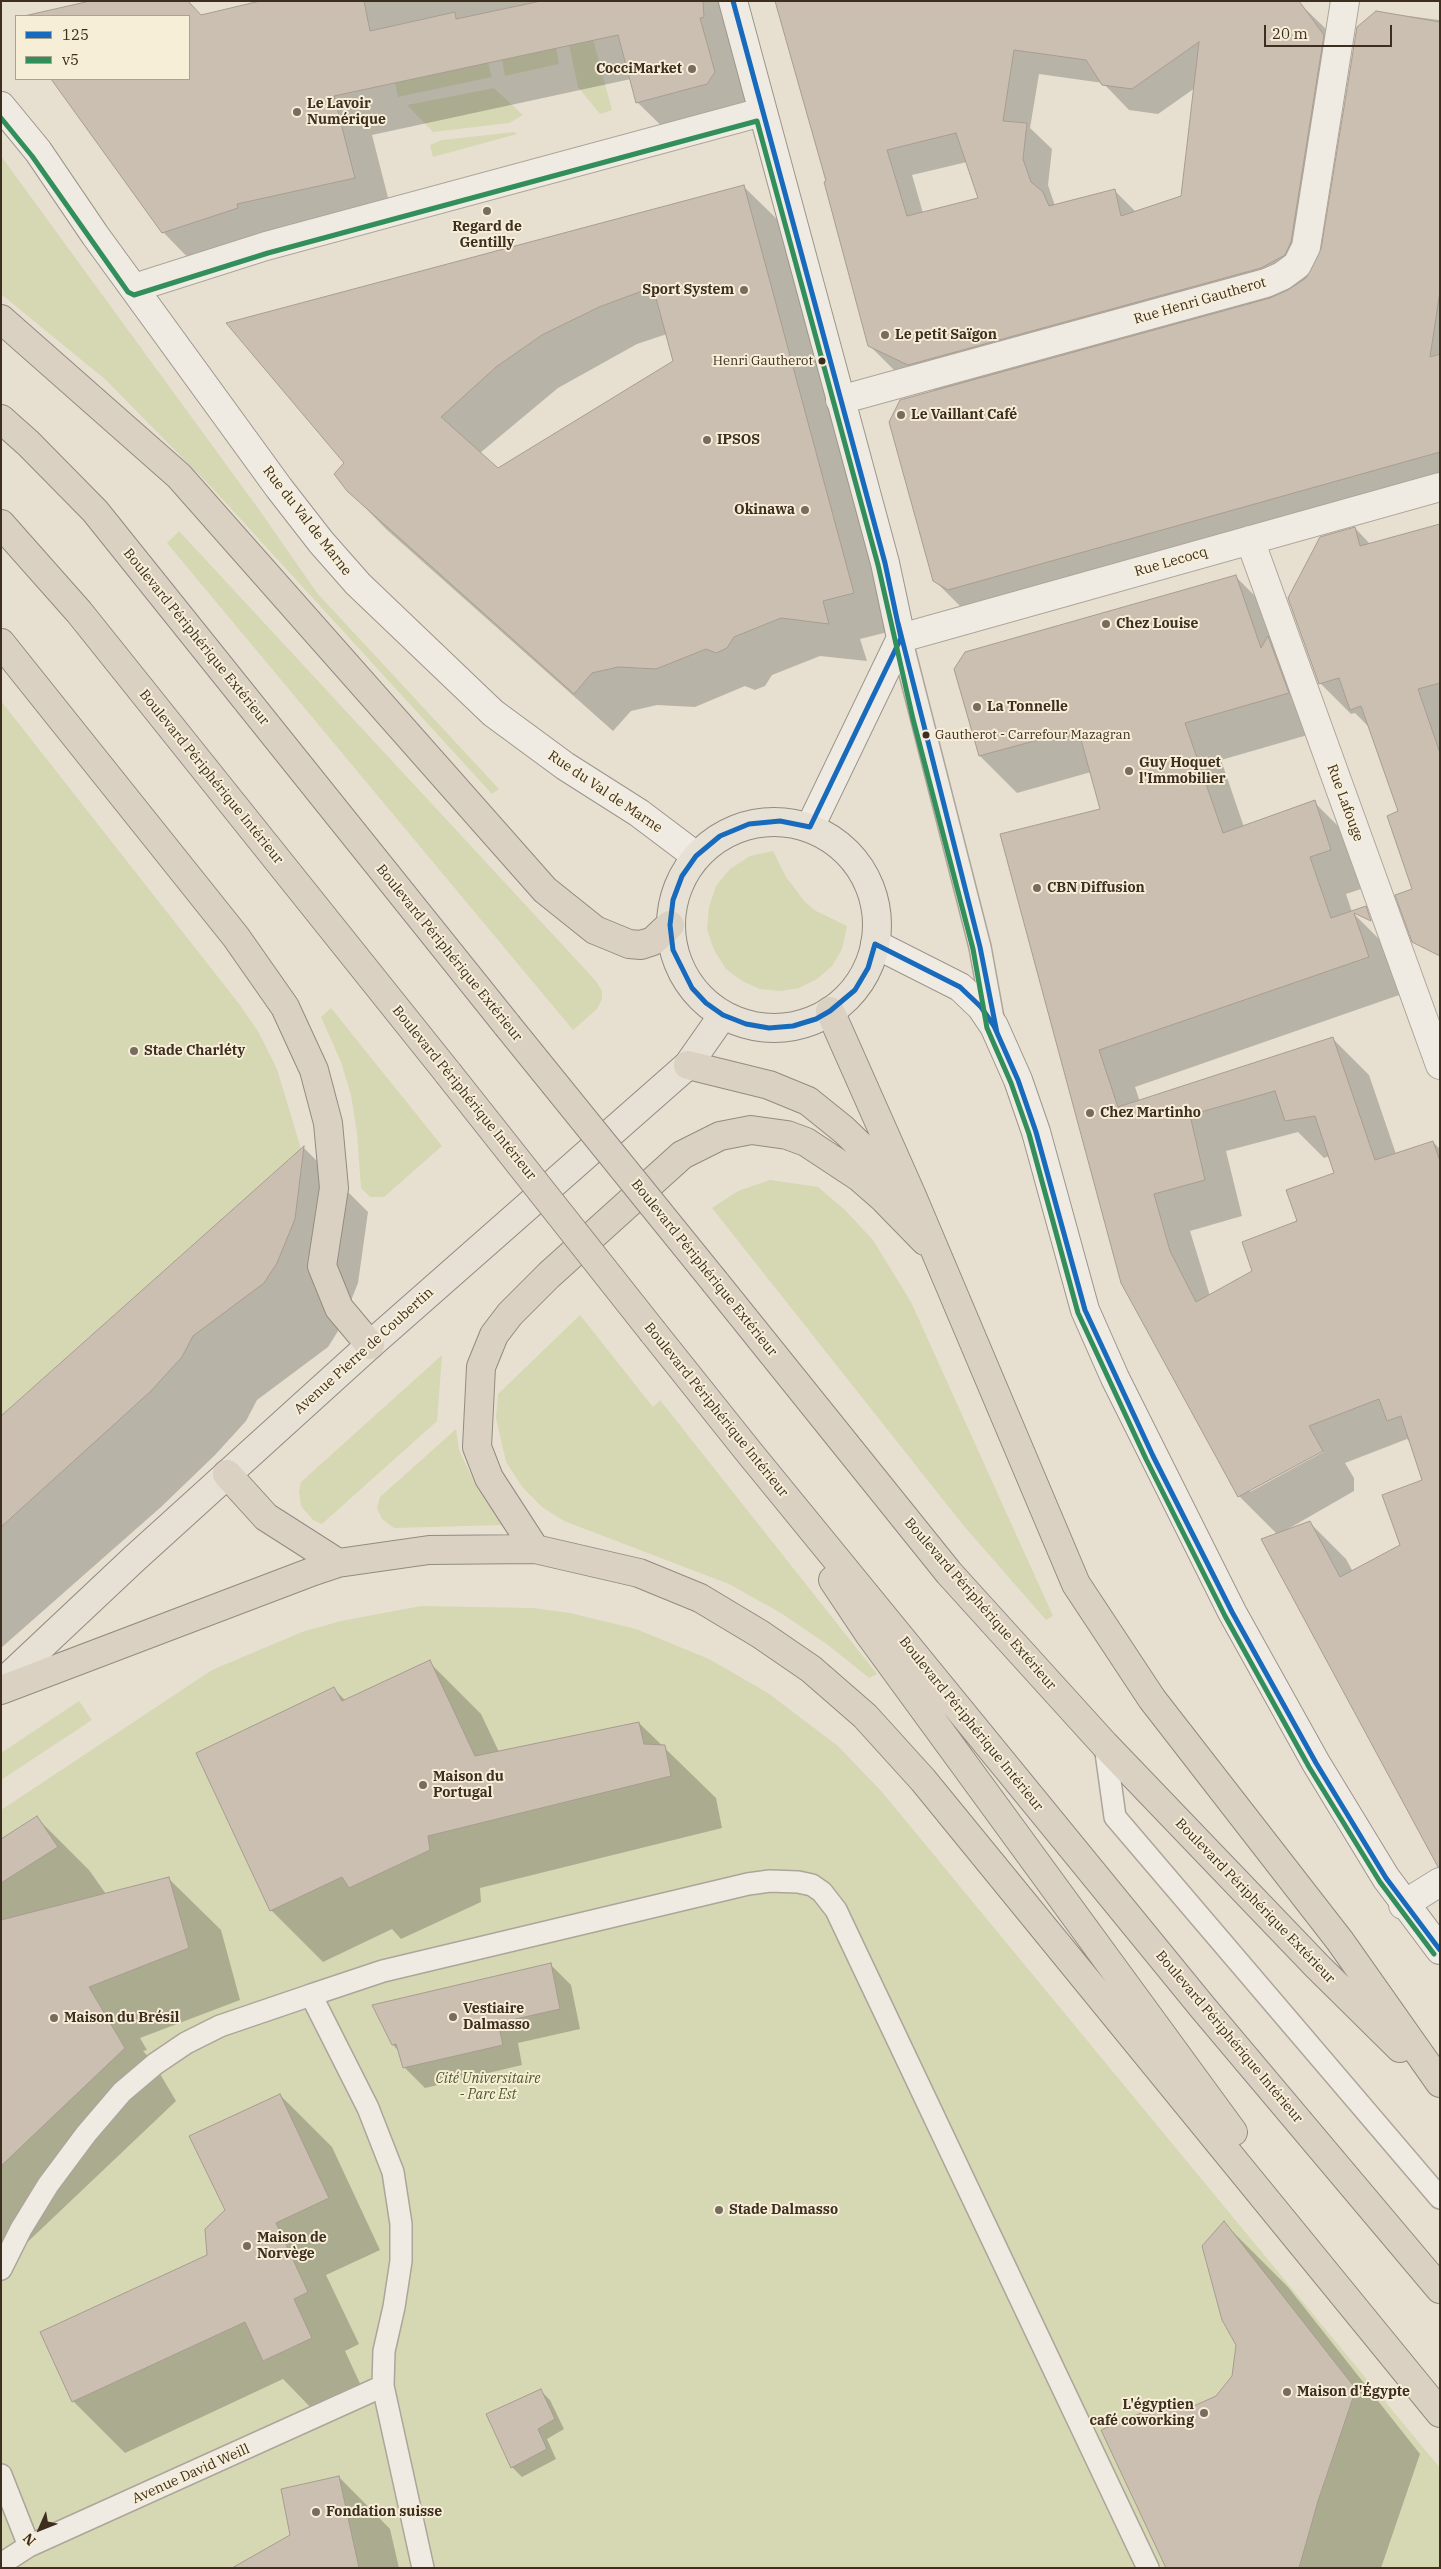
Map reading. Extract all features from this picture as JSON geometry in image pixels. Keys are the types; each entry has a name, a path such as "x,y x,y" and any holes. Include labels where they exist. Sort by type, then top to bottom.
{"highway":[{"path":"1,318 179,476 545,890 595,930 629,944 641,945 653,941 670,925"},
{"name":"Boulevard Périphérique Extérieur","path":"1,419 28,443 95,511 949,1573 1105,1745 1317,1966 1440,2087"},
{"name":"Boulevard Périphérique Intérieur","path":"1,524 79,612 748,1451 1204,2009 1440,2289"},
{"path":"1,643 236,937 286,1007 314,1070 328,1123 334,1188 322,1266 339,1308 370,1345"},
{"path":"830,1011 912,1196 1076,1584 1152,1699 1340,1941 1440,2083"},
{"path":"688,1065 769,1085 808,1101 844,1130 912,1196"},
{"path":"536,1549 489,1478 478,1447 481,1367 494,1335 510,1314 549,1275 682,1155 720,1136 751,1130 787,1135 806,1142 859,1178 883,1198 934,1251"},
{"path":"748,1451 869,1634 1422,2391"},
{"path":"227,1474 266,1516 338,1563"},
{"path":"1,1690 338,1563 429,1550 536,1549 639,1573 700,1598 760,1634 811,1669 865,1716 936,1796 1440,2413"}],"main road":[{"path":"733,1 884,563 901,638 810,827"},
{"name":"Rue Henri Gautherot","path":"840,400 1266,284 1282,276 1297,264 1306,247 1345,1"},
{"name":"Rue du Val de Marne","path":"1,106 38,151 134,288 279,488 321,542 358,584 493,713 565,766 639,813 696,856"},
{"path":"134,288 266,246 762,112"},
{"name":"Rue Lecocq","path":"901,638 1440,487"},
{"name":"Rue Lafouge","path":"1250,540 1430,1009 1440,1065"},
{"path":"780,821 810,827 835,841 856,862 870,887 877,915 875,944 868,968 855,990 830,1011 816,1019 793,1026 769,1028 746,1024 723,1015 692,988 680,970 673,950 670,925 676,892 682,876 696,856 720,836 749,824 780,821"},
{"path":"875,944 960,987 982,1007 994,1026 1018,1080 1036,1132 1085,1310 1115,1378 1232,1612 1316,1763 1403,1905 1440,1950"},
{"name":"Avenue Pierre de Coubertin","path":"1,1684 227,1474 370,1345 688,1065 723,1015"},
{"path":"1403,1905 1440,1882"}],"lane":[{"path":"901,638 980,947 994,1026"},
{"path":"1105,1745 1115,1817 1440,2198"},
{"path":"1,2269 21,2228 48,2185 86,2134 122,2092 155,2064 186,2043 220,2026 383,1971 748,1884 770,1881 798,1882 812,1885 822,1892 836,1910 1148,2568"},
{"path":"311,1995 368,2108 394,2172 401,2224 400,2261 394,2306 384,2351 383,2386 423,2568"},
{"name":"Avenue David Weill","path":"1,2564 29,2546 383,2386"},
{"path":"1,2475 29,2546"}],"green space":[{"path":"593,39 612,110 600,114 578,87 569,45"},
{"path":"556,48 559,64 505,76 502,59"},
{"path":"488,62 492,77 398,97 395,83"},
{"path":"494,88 523,115 509,123 433,132 407,105"},
{"path":"514,132 517,134 433,157 430,145 442,140"},
{"path":"1,156 260,511 317,593 499,789 492,794 214,490 106,380 1,294"},
{"path":"179,531 596,981 602,991 602,999 597,1009 573,1030 167,543"},
{"name":"Stade Charléty","path":"1,701 240,1005 259,1033 277,1069 301,1149 1,1416"},
{"path":"773,851 786,877 805,902 816,911 847,926 842,949 832,966 817,979 799,988 780,991 760,989 742,981 726,969 714,950 707,929 709,907 716,886 730,869 750,856"},
{"path":"331,1008 442,1146 384,1197 370,1197 361,1188 357,1133 351,1095 341,1062 321,1017"},
{"path":"770,1180 818,1187 845,1210 873,1240 911,1302 1053,1616 1046,1620 963,1525 712,1208 738,1191"},
{"path":"580,1315 653,1407 660,1400 877,1674 869,1678 828,1645 781,1613 729,1584 564,1521 542,1507 523,1488 506,1462 496,1418 498,1394"},
{"path":"442,1355 437,1421 322,1524 313,1520 301,1506 299,1491 301,1482"},
{"path":"456,1429 459,1450 476,1486 502,1525 394,1528 382,1519 377,1508 380,1497"},
{"name":"Cité Universitaire - Parc Est","path":"421,1606 533,1608 570,1613 636,1629 709,1659 768,1693 838,1746 882,1792 1440,2468 1440,2568 1,2568 1,1810 212,1670 302,1632 341,1621"},
{"path":"79,1701 92,1720 1,1780 1,1753"}],"building":[{"path":"90,1 188,1 201,15 260,1 364,1 370,31 455,12 456,19 541,1 703,1 704,17 700,18 715,72 707,84 636,103 618,35 334,96 355,178 237,204 238,208 162,233 52,80 190,80 190,15 28,15"},
{"path":"775,1 1299,1 1324,35 1291,242 1285,255 1261,268 908,365 868,346 824,182 826,181","holes":["1199,42 1181,196 1121,216 1115,189 1049,206 1043,192 1031,182 1023,159 1027,123 1003,121 1014,50 1086,60 1102,85 1132,89","956,133 978,198 907,216 887,150"]},
{"path":"1376,11 1440,22 1440,291 1430,357 1440,354 1440,452 948,590 933,581 889,422 900,400 1270,298 1288,290 1306,278 1321,249 1357,27"},
{"name":"IPSOS","path":"744,185 854,593 823,601 829,624 781,618 734,637 727,648 716,653 706,649 656,669 618,667 592,673 574,694 347,491 334,474 344,463 226,323","holes":["653,287 673,361 498,468 441,417 496,367 542,335 599,307"]},
{"path":"1440,524 1440,683 1418,689 1440,753 1440,956 1412,942 1395,895 1412,889 1387,816 1398,811 1361,706 1350,710 1339,678 1319,684 1288,598 1320,537 1355,527 1360,546"},
{"path":"1236,575 1261,648 1268,636 1289,693 1185,723 1223,833 1315,800 1331,850 1310,857 1331,918 1366,906 1371,921 1354,913 1369,957 1099,1050 1118,1107 1333,1037 1375,1160 1433,1141 1440,1161 1440,1866 1438,1867 1261,1539 1310,1521 1340,1577 1400,1545 1382,1495 1422,1480 1401,1416 1387,1421 1379,1399 1309,1426 1323,1451 1238,1497 1121,1283 1000,834 1100,809 1078,729 979,756 954,669 965,652","holes":["1275,1091 1285,1121 1315,1116 1334,1173 1286,1190 1297,1221 1242,1242 1252,1271 1196,1302 1170,1251 1154,1194 1205,1180 1190,1115"]},
{"path":"304,1146 295,1219 277,1263 264,1283 193,1336 182,1357 151,1391 1,1527 1,1416"},
{"name":"Maison du Portugal","path":"430,1660 475,1756 639,1722 644,1744 665,1745 671,1776 428,1836 430,1850 349,1888 342,1877 270,1911 196,1753 334,1687 342,1701"},
{"path":"37,1816 58,1847 1,1883 1,1839"},
{"name":"Maison du Brésil","path":"169,1877 189,1948 89,1987 125,2048 1,2166 1,1920"},
{"name":"Vestiaire Dalmasso","path":"551,1963 560,2009 498,2023 503,2045 403,2068 396,2044 392,2045 372,2005"},
{"name":"Maison de Norvège","path":"280,2094 329,2198 276,2223 308,2292 294,2299 312,2338 263,2361 245,2322 72,2402 40,2332 207,2255 205,2229 225,2210 189,2136"},
{"name":"Maison d'Égypte","path":"1224,2221 1356,2389 1318,2501 1299,2568 1166,2568 1101,2430 1153,2408 1185,2410 1216,2396 1232,2376 1236,2345 1222,2320 1202,2246"},
{"path":"541,2389 555,2419 538,2429 547,2449 511,2468 486,2414"},
{"name":"Fondation suisse","path":"339,2476 359,2568 232,2568 290,2535 281,2489"}],"transit line":[{"name":"125","path":"733,1 885,563 901,638 810,827 780,821 749,824 720,836 696,856 682,876 673,900 670,925 673,950 692,988 706,1003 723,1015 746,1024 769,1028 793,1026 816,1019 830,1011 855,990 868,968 875,944 960,987 981,1007 994,1026 1018,1080 1036,1132 1085,1310 1153,1456 1232,1612 1316,1763 1386,1878 1440,1950"},
{"name":"v5","path":"1,118 32,156 128,292 134,295 268,253 757,121 878,565 913,719 973,949 987,1028 1011,1083 1029,1134 1078,1313 1146,1459 1225,1616 1309,1767 1380,1882 1434,1954"},
{"name":"125","path":"898,623 980,947 997,1033"}],"place":[{"name":"CocciMarket","path":"692,69"},
{"name":"Le Lavoir Numérique","path":"297,112"},
{"name":"Regard de Gentilly","path":"487,211"},
{"name":"Sport System","path":"744,290"},
{"name":"Le petit Saïgon","path":"885,335"},
{"name":"Henri Gautherot","path":"822,361"},
{"name":"Le Vaillant Café","path":"901,415"},
{"name":"IPSOS","path":"707,440"},
{"name":"Okinawa","path":"805,510"},
{"name":"Chez Louise","path":"1106,624"},
{"name":"La Tonnelle","path":"977,707"},
{"name":"Gautherot - Carrefour Mazagran","path":"926,735"},
{"name":"Guy Hoquet l'Immobilier","path":"1129,771"},
{"name":"CBN Diffusion","path":"1037,888"},
{"name":"Stade Charléty","path":"134,1051"},
{"name":"Chez Martinho","path":"1090,1113"},
{"name":"Maison du Portugal","path":"423,1785"},
{"name":"Vestiaire Dalmasso","path":"453,2017"},
{"name":"Maison du Brésil","path":"54,2018"},
{"name":"Stade Dalmasso","path":"719,2210"},
{"name":"Maison de Norvège","path":"247,2246"},
{"name":"Maison d'Égypte","path":"1287,2392"},
{"name":"L'égyptien café coworking","path":"1204,2413"},
{"name":"Fondation suisse","path":"316,2512"}]}
